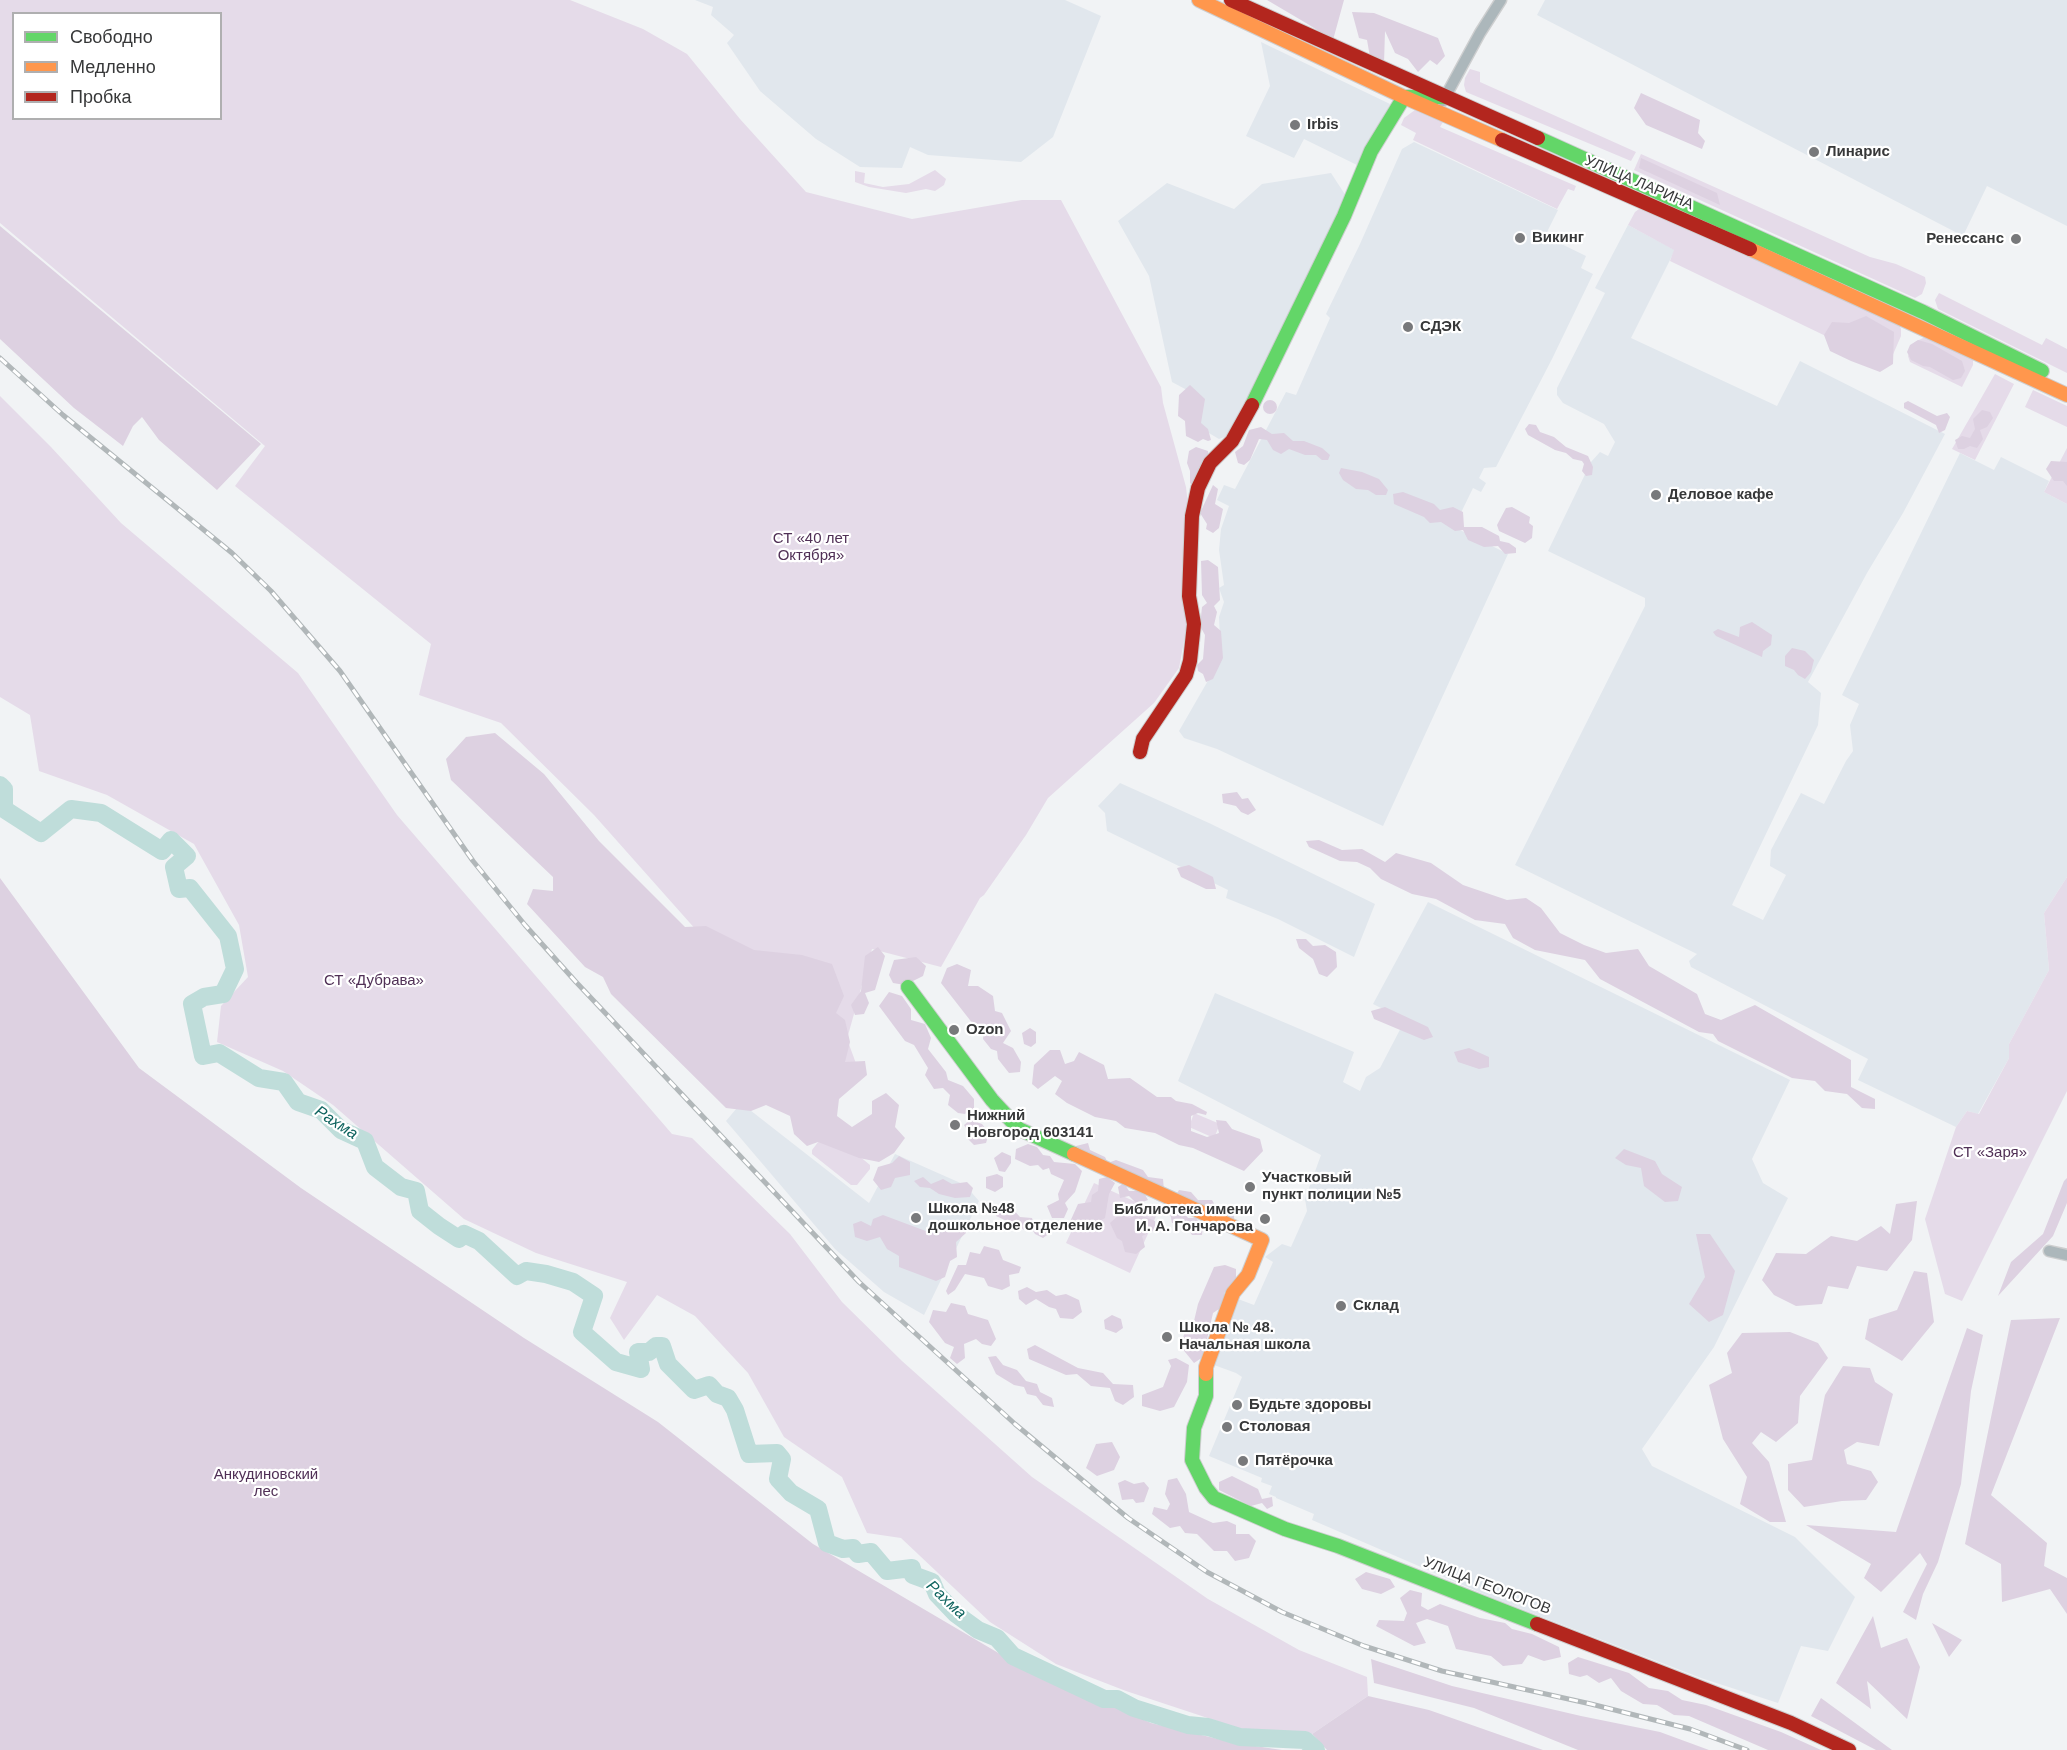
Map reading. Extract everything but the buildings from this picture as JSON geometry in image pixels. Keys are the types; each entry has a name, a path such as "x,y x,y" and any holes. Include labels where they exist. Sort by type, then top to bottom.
{"street":[{"name":"УЛИЦА ЛАРИНА","path":"1199,0 1404,97 1771,258 2067,394"},
{"name":"УЛИЦА ЛАРИНА","path":"1231,0 1788,249 2067,383"},
{"path":"1438,112 1480,33 1501,0"},
{"path":"1140,752 1143,739 1186,675 1190,661 1194,624 1189,596 1192,516 1198,488 1210,463 1232,441 1249,412 1344,216 1371,151 1404,97 1445,97"},
{"name":"УЛИЦА ГЕОЛОГОВ","path":"908,987 992,1100 1019,1128 1262,1240 1248,1275 1233,1293 1206,1366 1206,1396 1194,1428 1192,1460 1206,1488 1221,1502 1791,1723 1849,1750"},
{"path":"2049,1251 2067,1256"}],"shaded area":[{"path":"695,0 1065,0 1101,16 1053,137 1021,162 928,155 910,147 902,168 860,167 816,139 760,91 727,43 734,35 711,15 713,7"},
{"path":"1545,0 2067,0 2067,226 1987,186 1963,236 1537,15"},
{"path":"1261,42 1390,104 1359,166 1304,139 1294,158 1246,136 1270,86"},
{"path":"1414,142 1558,210 1545,236 1586,256 1581,268 1593,274 1496,467 1484,468 1479,478 1486,483 1481,492 1473,488 1454,527 1508,554 1383,826 1217,749 1184,738 1179,731 1221,658 1219,617 1224,602 1219,588 1224,585 1219,550 1221,529 1229,506 1217,500 1224,485 1235,489 1286,392 1296,395 1330,318 1326,314 1402,149"},
{"path":"1331,173 1346,196 1233,434 1219,439 1197,426 1202,398 1172,382 1149,276 1118,221 1167,183 1234,209 1262,184"},
{"path":"1628,225 1675,250 1631,338 1777,406 1800,361 1945,434 1808,682 1821,693 1818,725 1732,905 1763,920 1786,875 1770,866 1771,850 1801,793 1824,804 1853,751 1850,725 1859,704 1842,695 1960,453 1994,470 2001,457 2049,481 2044,492 2067,504 2067,877 2044,913 2049,970 2009,1044 2009,1058 1978,1114 1967,1111 1956,1127 1858,1080 1868,1059 1691,967 1689,961 1697,954 1515,865 1645,606 1645,598 1548,551 1591,462 1600,452 1608,456 1615,442 1604,424 1563,403 1557,395 1557,388 1605,293 1595,288"},
{"path":"1120,783 1209,823 1375,904 1354,957 1278,919 1226,898 1228,890 1107,831 1105,813 1098,806"},
{"path":"1428,902 1790,1080 1752,1159 1763,1183 1788,1198 1714,1347 1642,1449 1652,1466 1795,1537 1855,1597 1828,1651 1801,1646 1778,1703 1701,1678 1493,1598 1312,1520 1314,1514 1269,1494 1272,1486 1261,1482 1262,1478 1209,1456 1242,1377 1214,1365 1238,1299 1254,1305 1273,1262 1265,1257 1282,1244 1291,1247 1307,1211 1305,1199 1321,1155 1178,1081 1215,993 1354,1052 1343,1082 1360,1091 1366,1077 1380,1068 1405,1020 1373,1004"},
{"path":"741,1103 869,1203 895,1154 965,1185 979,1201 924,1315 884,1292 835,1249 726,1121"}],"green space":[{"name":"СТ «40 лет Октября»","path":"0,0 570,0 643,29 687,54 740,119 806,192 912,219 1022,200 1061,200 1161,387 1163,403 1186,487 1189,514 1188,620 1179,668 1154,703 1048,798 1026,835 980,898 941,967 872,949 847,1039 861,1077 785,1030 594,815 501,723 419,695 431,644 235,486 265,446 0,223"},
{"path":"1267,0 1344,0 1333,40 1306,23"},
{"path":"1352,12 1374,13 1438,38 1445,56 1437,65 1430,60 1418,72 1408,59 1395,53 1385,31 1384,63 1370,57 1367,40 1359,38"},
{"path":"1470,69 1480,72 1480,82 1636,152 1631,161 1466,92 1465,78"},
{"path":"1641,93 1700,120 1698,133 1705,141 1702,149 1646,125 1634,108"},
{"path":"1415,110 1443,122 1440,127 1576,186 1574,191 1568,189 1557,209 1413,140 1416,133 1401,125 1404,118"},
{"path":"1641,154 1870,257 1896,264 1925,277 1926,283 1922,294 1915,298 1634,170"},
{"path":"1641,158 1717,193 1720,205 1639,168"},
{"path":"935,170 946,179 944,185 935,191 926,189 906,193 869,187 855,182 855,171 865,173 864,183 883,187 909,184"},
{"path":"1639,209 1644,209 1899,323 1901,336 1888,366 1670,261 1674,250 1628,225"},
{"path":"0,226 261,444 217,490 159,440 142,417 133,426 123,446 74,408 0,339"},
{"path":"1939,293 2042,345 2046,338 2067,349 2067,373 1938,309 1935,300"},
{"path":"1866,316 1894,332 1893,364 1880,372 1830,351 1824,335 1832,322 1849,323"},
{"path":"1925,337 1973,359 1973,365 1962,387 1910,362 1908,356 1915,342"},
{"path":"1918,340 1932,344 1962,361 1965,371 1961,378 1953,380 1930,367 1911,360 1907,352 1910,345"},
{"path":"1995,374 2014,384 1975,460 1952,449"},
{"path":"1190,385 1205,399 1201,423 1208,429 1211,440 1203,439 1198,442 1186,436 1185,421 1178,416 1179,395"},
{"path":"2033,390 2067,406 2067,427 2025,407"},
{"name":"СТ «Дубрава»","path":"0,396 121,523 298,673 397,815 672,1134 692,1138 790,1234 842,1302 902,1361 1032,1477 1208,1599 1299,1650 1367,1677 1368,1696 1312,1734 1241,1729 1126,1691 1056,1664 990,1622 901,1538 867,1533 842,1477 784,1437 748,1373 695,1316 657,1295 624,1340 610,1318 627,1282 536,1253 464,1219 333,1105 283,1071 217,1042 221,1006 248,977 239,925 194,844 107,795 39,771 30,715 0,697"},
{"path":"1270,400 1275,402 1277,407 1275,412 1270,414 1265,412 1263,407 1265,402"},
{"path":"1908,401 1937,416 1947,413 1950,417 1945,430 1939,433 1936,425 1904,408 1904,403"},
{"path":"1982,410 1990,412 1993,418 1987,427 1980,430 1983,439 1977,448 1970,446 1958,449 1955,440 1962,436 1970,438 1975,429 1973,419"},
{"path":"1529,424 1536,425 1540,432 1554,437 1566,447 1588,456 1593,467 1592,475 1586,476 1582,471 1584,464 1582,461 1573,459 1566,453 1555,450 1528,435 1525,429"},
{"path":"1261,427 1272,434 1284,433 1293,441 1304,441 1322,448 1330,455 1328,460 1289,449 1281,454 1273,450 1267,440 1259,439 1250,460 1244,465 1238,463 1235,452 1243,446 1249,430"},
{"path":"1196,447 1208,451 1209,458 1193,486 1190,483 1187,463 1189,451"},
{"path":"2067,448 2067,504 2044,492"},
{"path":"2051,461 2067,462 2067,486 2063,481 2054,481 2046,469"},
{"path":"1341,468 1362,472 1379,479 1388,490 1386,495 1376,495 1368,490 1356,489 1343,480 1339,473"},
{"path":"1213,485 1218,489 1215,504 1223,509 1219,528 1213,533 1206,529 1207,524 1200,513"},
{"path":"1403,492 1434,504 1440,510 1453,507 1463,512 1464,527 1482,527 1499,536 1500,541 1516,548 1516,553 1505,554 1498,546 1484,547 1468,540 1463,530 1455,531 1441,522 1430,523 1424,517 1394,504 1393,494"},
{"path":"1512,507 1530,517 1529,523 1533,526 1532,538 1525,543 1499,531 1497,525 1506,508"},
{"path":"1208,560 1218,567 1220,600 1214,606 1217,612 1214,625 1221,631 1223,658 1213,679 1206,682 1203,674 1198,671 1197,665 1203,659 1205,635 1200,626 1202,607 1207,603 1202,595 1201,561"},
{"path":"1752,622 1772,635 1771,645 1763,651 1762,657 1716,636 1713,632 1718,629 1739,637 1740,627"},
{"path":"1792,648 1805,651 1814,660 1811,672 1805,679 1785,666 1785,656"},
{"path":"495,733 544,774 599,841 685,927 706,926 754,950 802,955 832,964 844,996 836,1013 845,1020 850,1042 845,1062 865,1061 867,1075 839,1099 837,1116 852,1127 872,1114 872,1101 886,1093 899,1105 895,1127 905,1138 894,1153 879,1162 859,1158 818,1142 807,1146 794,1134 790,1116 766,1105 751,1111 726,1108 611,994 603,977 585,967 527,904 533,889 553,891 553,877 451,780 446,759 466,737"},
{"path":"1237,792 1242,799 1248,798 1256,810 1248,815 1236,806 1223,803 1222,794"},
{"path":"1319,840 1342,850 1362,849 1385,862 1396,853 1431,863 1463,885 1507,900 1526,898 1541,908 1560,933 1584,945 1606,953 1638,949 1649,966 1697,994 1705,1014 1721,1020 1755,1005 1851,1060 1851,1087 1875,1099 1875,1109 1862,1108 1847,1094 1825,1091 1815,1081 1792,1078 1718,1041 1713,1034 1699,1032 1600,979 1585,960 1535,950 1513,938 1505,924 1475,920 1436,899 1412,894 1381,879 1370,868 1357,862 1340,861 1309,847 1306,841"},
{"path":"1189,865 1213,877 1216,889 1206,889 1181,877 1177,868"},
{"name":"СТ «Заря»","path":"2067,877 2067,1091 1962,1301 1945,1294 1925,1219 1956,1127 1967,1111 1979,1114 2009,1058 2009,1044 2049,970 2044,913"},
{"name":"Анкудиновский лес","path":"0,878 139,1068 301,1188 524,1338 658,1422 813,1544 1012,1661 1151,1723 1235,1743 1282,1750 0,1750"},
{"path":"1296,939 1306,939 1313,946 1325,945 1336,952 1337,967 1327,977 1319,974 1313,959 1299,948"},
{"path":"878,947 885,956 875,990 865,993 869,1003 864,1014 855,1015 851,1005 861,991 865,956"},
{"path":"916,957 926,966 923,976 905,985 893,983 889,975 894,960"},
{"path":"957,964 971,970 968,986 978,986 993,996 995,1011 1002,1013 1011,1031 1003,1043 1013,1048 1021,1062 1020,1072 1009,1073 998,1059 997,1051 991,1049 983,1039 984,1029 973,1024 941,983 947,968"},
{"path":"889,992 902,996 911,1009 911,1020 925,1024 931,1038 928,1049 946,1072 948,1080 963,1086 974,1099 974,1108 965,1114 958,1113 948,1105 950,1095 943,1088 934,1089 925,1075 928,1068 914,1045 905,1041 879,1006"},
{"path":"1385,1007 1428,1027 1433,1037 1424,1040 1374,1019 1371,1011"},
{"path":"1030,1028 1036,1032 1036,1043 1031,1047 1024,1044 1022,1033"},
{"path":"1469,1048 1489,1057 1489,1067 1479,1069 1458,1062 1454,1052"},
{"path":"1050,1050 1060,1050 1065,1064 1074,1061 1079,1052 1104,1065 1108,1079 1130,1078 1157,1097 1171,1097 1207,1112 1206,1115 1198,1113 1191,1116 1191,1131 1207,1137 1219,1133 1216,1120 1226,1121 1232,1129 1260,1139 1263,1151 1244,1171 1155,1133 1125,1128 1116,1121 1095,1117 1067,1103 1055,1094 1062,1081 1055,1076 1038,1089 1032,1084 1034,1065"},
{"path":"1194,1113 1220,1124 1214,1138 1189,1127"},
{"path":"970,1120 982,1124 989,1133 986,1143 974,1145 968,1139 969,1133 964,1125"},
{"path":"830,1132 870,1165 870,1169 857,1185 851,1185 812,1154 812,1150 825,1133"},
{"path":"1088,1143 1090,1150 1105,1157 1108,1163 1116,1160 1143,1170 1148,1177 1163,1179 1164,1190 1079,1158 1076,1146"},
{"path":"1028,1144 1037,1147 1043,1155 1050,1156 1054,1162 1075,1164 1082,1171 1075,1192 1065,1203 1068,1209 1064,1218 1052,1218 1047,1206 1059,1200 1058,1194 1064,1180 1051,1174 1049,1168 1043,1170 1038,1165 1030,1166 1015,1159 1016,1149"},
{"path":"1624,1149 1655,1161 1662,1174 1682,1187 1678,1201 1665,1202 1644,1186 1641,1168 1626,1165 1615,1158"},
{"path":"1002,1152 1011,1156 1011,1163 1005,1172 999,1171 994,1158"},
{"path":"899,1156 910,1162 910,1175 895,1178 891,1187 881,1190 873,1180 878,1167 892,1163"},
{"path":"997,1174 1003,1177 1003,1187 995,1192 986,1188 986,1177"},
{"path":"923,1177 931,1184 943,1179 952,1184 967,1182 973,1188 970,1197 955,1198 939,1194 930,1188 920,1187 914,1181"},
{"path":"1107,1177 1115,1183 1109,1194 1105,1218 1077,1229 1069,1224 1078,1204 1091,1202 1092,1195 1098,1191 1099,1179"},
{"path":"2067,1178 2067,1203 2053,1236 1998,1296 2011,1262 2043,1234"},
{"path":"1094,1183 1158,1212 1130,1273 1066,1243"},
{"path":"1124,1183 1129,1191 1143,1191 1148,1200 1137,1204 1129,1196 1120,1198 1118,1187"},
{"path":"1179,1190 1191,1192 1198,1200 1212,1200 1216,1207 1234,1208 1234,1219 1220,1223 1176,1195"},
{"path":"1917,1201 1912,1240 1887,1271 1857,1266 1848,1289 1828,1286 1822,1304 1796,1306 1774,1295 1762,1280 1776,1253 1806,1254 1831,1236 1857,1241 1881,1226 1890,1234 1896,1204"},
{"path":"1010,1206 1020,1217 1032,1218 1034,1225 1047,1226 1050,1233 1043,1238 1035,1234 1032,1229 1024,1230 1018,1226 1017,1221 1009,1222 996,1216 995,1208"},
{"path":"1182,1209 1188,1218 1196,1218 1203,1226 1202,1235 1192,1235 1184,1223 1172,1223 1170,1213"},
{"path":"1120,1214 1130,1218 1138,1214 1155,1221 1155,1230 1142,1236 1145,1247 1136,1254 1125,1252 1122,1241 1117,1238 1110,1223"},
{"path":"883,1215 931,1233 944,1232 957,1220 965,1220 966,1233 956,1242 957,1257 950,1261 945,1277 936,1281 899,1267 899,1256 887,1249 880,1237 867,1241 855,1237 853,1224 861,1221 871,1226 873,1219"},
{"path":"1696,1234 1710,1234 1735,1271 1723,1315 1709,1322 1689,1304 1705,1277"},
{"path":"984,1246 999,1250 1003,1260 1021,1267 1019,1273 1009,1275 1010,1286 1002,1290 988,1286 984,1278 965,1274 955,1290 948,1295 946,1291 958,1265 966,1265 970,1252 980,1254"},
{"path":"1225,1265 1236,1269 1236,1286 1224,1293 1225,1305 1213,1313 1203,1357 1194,1363 1181,1347 1186,1326 1194,1321 1198,1304 1214,1267"},
{"path":"1914,1271 1927,1273 1934,1322 1902,1361 1865,1339 1869,1319 1897,1310"},
{"path":"1027,1287 1036,1292 1047,1290 1056,1296 1066,1294 1079,1300 1082,1312 1073,1319 1060,1318 1056,1309 1036,1299 1026,1305 1019,1299 1018,1291"},
{"path":"951,1303 965,1306 968,1314 988,1320 996,1339 991,1346 982,1344 976,1339 964,1344 965,1358 957,1364 950,1358 954,1347 945,1343 929,1322 933,1310 946,1312"},
{"path":"1112,1315 1121,1319 1123,1328 1116,1333 1105,1329 1104,1320"},
{"path":"2060,1318 1991,1495 2047,1543 2044,1566 2067,1578 2067,1614 2050,1589 2002,1602 2001,1564 1965,1544 2011,1320"},
{"path":"1967,1328 1983,1335 1971,1391 1961,1484 1938,1562 1923,1594 1916,1620 1903,1612 1927,1564 1920,1553 1881,1592 1864,1578 1871,1564 1806,1525 1896,1532"},
{"path":"1790,1332 1818,1343 1828,1358 1800,1396 1798,1423 1776,1442 1761,1432 1752,1443 1769,1462 1786,1522 1770,1522 1740,1504 1747,1477 1723,1439 1709,1385 1732,1373 1727,1353 1742,1333"},
{"path":"1035,1345 1078,1368 1103,1373 1113,1384 1133,1385 1134,1397 1123,1405 1115,1401 1110,1388 1091,1386 1077,1374 1066,1375 1029,1359 1027,1349"},
{"path":"996,1356 1003,1365 1017,1370 1026,1381 1037,1384 1040,1392 1052,1398 1054,1407 1043,1405 1036,1396 1027,1394 1024,1387 1014,1385 996,1374 988,1357"},
{"path":"1176,1358 1189,1365 1187,1382 1174,1407 1160,1411 1142,1406 1142,1395 1163,1387 1171,1366 1168,1360"},
{"path":"1843,1366 1870,1368 1875,1382 1893,1394 1879,1446 1857,1442 1844,1450 1847,1464 1871,1471 1878,1482 1866,1500 1804,1507 1788,1490 1788,1464 1812,1460 1825,1395"},
{"path":"1112,1442 1120,1457 1114,1470 1097,1476 1086,1468 1096,1444"},
{"path":"1232,1476 1258,1489 1262,1499 1272,1497 1273,1506 1267,1509 1262,1503 1251,1506 1219,1490 1219,1482"},
{"path":"1177,1478 1186,1494 1189,1512 1213,1523 1227,1521 1236,1525 1236,1534 1249,1534 1256,1541 1249,1558 1235,1561 1227,1551 1214,1551 1197,1534 1185,1533 1180,1526 1170,1528 1152,1514 1154,1507 1167,1510 1170,1504 1165,1494 1168,1480"},
{"path":"1125,1480 1134,1484 1144,1482 1149,1488 1144,1502 1136,1503 1133,1499 1122,1500 1118,1483"},
{"path":"1366,1572 1390,1579 1395,1587 1381,1594 1362,1589 1355,1579"},
{"path":"1410,1590 1422,1593 1421,1606 1428,1610 1440,1604 1480,1618 1505,1623 1512,1629 1532,1634 1559,1647 1561,1657 1544,1661 1528,1655 1522,1664 1503,1666 1491,1656 1456,1649 1448,1626 1427,1619 1416,1623 1426,1643 1414,1646 1376,1626 1379,1620 1404,1621 1407,1613 1400,1598"},
{"path":"1873,1616 1881,1648 1907,1638 1920,1667 1907,1719 1867,1681 1871,1709 1836,1683"},
{"path":"1932,1623 1962,1640 1949,1657"},
{"path":"1578,1657 1629,1673 1649,1688 1668,1691 1682,1700 1706,1705 1781,1732 1821,1750 1768,1750 1689,1716 1674,1715 1657,1705 1643,1704 1621,1691 1611,1678 1599,1683 1587,1675 1580,1677 1569,1674 1568,1663"},
{"path":"1371,1659 1452,1686 1660,1732 1709,1750 1578,1750 1474,1708 1374,1683"},
{"path":"1368,1696 1429,1710 1543,1750 1327,1750 1312,1734"},
{"path":"1821,1698 1892,1750 1876,1750 1811,1716"}],"waterway":[{"name":"Рахма","path":"0,785 4,789 4,809 41,833 71,809 101,813 162,851 171,840 187,856 174,867 179,889 190,888 228,936 235,969 223,994 204,997 192,1004 203,1056 219,1053 259,1078 284,1082 298,1102 321,1110 341,1130 365,1141 375,1167 401,1187 416,1191 420,1211 459,1239 464,1234 479,1241 517,1276 526,1271 546,1274 573,1282 594,1296 582,1332 616,1362 641,1369 638,1352 649,1352 656,1346 662,1346 668,1364 694,1390 709,1385 717,1394 728,1398 735,1410 749,1454 777,1453 782,1459 778,1479 791,1493 818,1509 827,1543 843,1549 853,1548 858,1554 871,1552 887,1571 912,1568 913,1575 932,1582 937,1594 956,1614 978,1630 997,1638 1013,1656 1104,1699 1117,1699 1134,1708 1188,1725 1208,1727 1240,1737 1305,1740 1316,1750"}],"railway":[{"path":"0,358 63,415 232,553 271,591 340,671 473,861 525,925 576,982 859,1282 1015,1424 1128,1518 1207,1572 1282,1612 1364,1646 1442,1671 1690,1729 1747,1750"}],"traffic: fast":[{"path":"1252,405 1344,216 1371,151 1404,97 1445,97"},
{"path":"1538,138 1923,312 2042,371"},
{"path":"908,987 992,1100 1019,1129 1074,1154"},
{"path":"1206,1374 1206,1396 1194,1428 1192,1460 1206,1488 1214,1498 1285,1529 1338,1546 1537,1624"}],"traffic: slow":[{"path":"1199,0 1404,97 1502,140"},
{"path":"1750,249 2067,395"},
{"path":"1074,1154 1262,1240 1248,1275 1233,1293 1206,1367 1206,1374"}],"traffic: jam":[{"path":"1231,0 1538,138"},
{"path":"1502,140 1750,249"},
{"path":"1140,752 1143,739 1186,675 1190,661 1194,624 1189,596 1192,516 1198,488 1210,463 1232,441 1252,405"},
{"path":"1537,1624 1791,1723 1849,1750"}],"place":[{"name":"Irbis","path":"1295,125"},
{"name":"Линарис","path":"1814,152"},
{"name":"Викинг","path":"1520,238"},
{"name":"Ренессанс","path":"2016,239"},
{"name":"СДЭК","path":"1408,327"},
{"name":"Деловое кафе","path":"1656,495"},
{"name":"Ozon","path":"954,1030"},
{"name":"Нижний Новгород 603141","path":"955,1125"},
{"name":"Участковый пункт полиции №5","path":"1250,1187"},
{"name":"Школа №48 дошкольное отделение","path":"916,1218"},
{"name":"Библиотека имени И. А. Гончарова","path":"1265,1219"},
{"name":"Склад","path":"1341,1306"},
{"name":"Школа № 48. Начальная школа","path":"1167,1337"},
{"name":"Будьте здоровы","path":"1237,1405"},
{"name":"Столовая","path":"1227,1427"},
{"name":"Пятёрочка","path":"1243,1461"}]}
